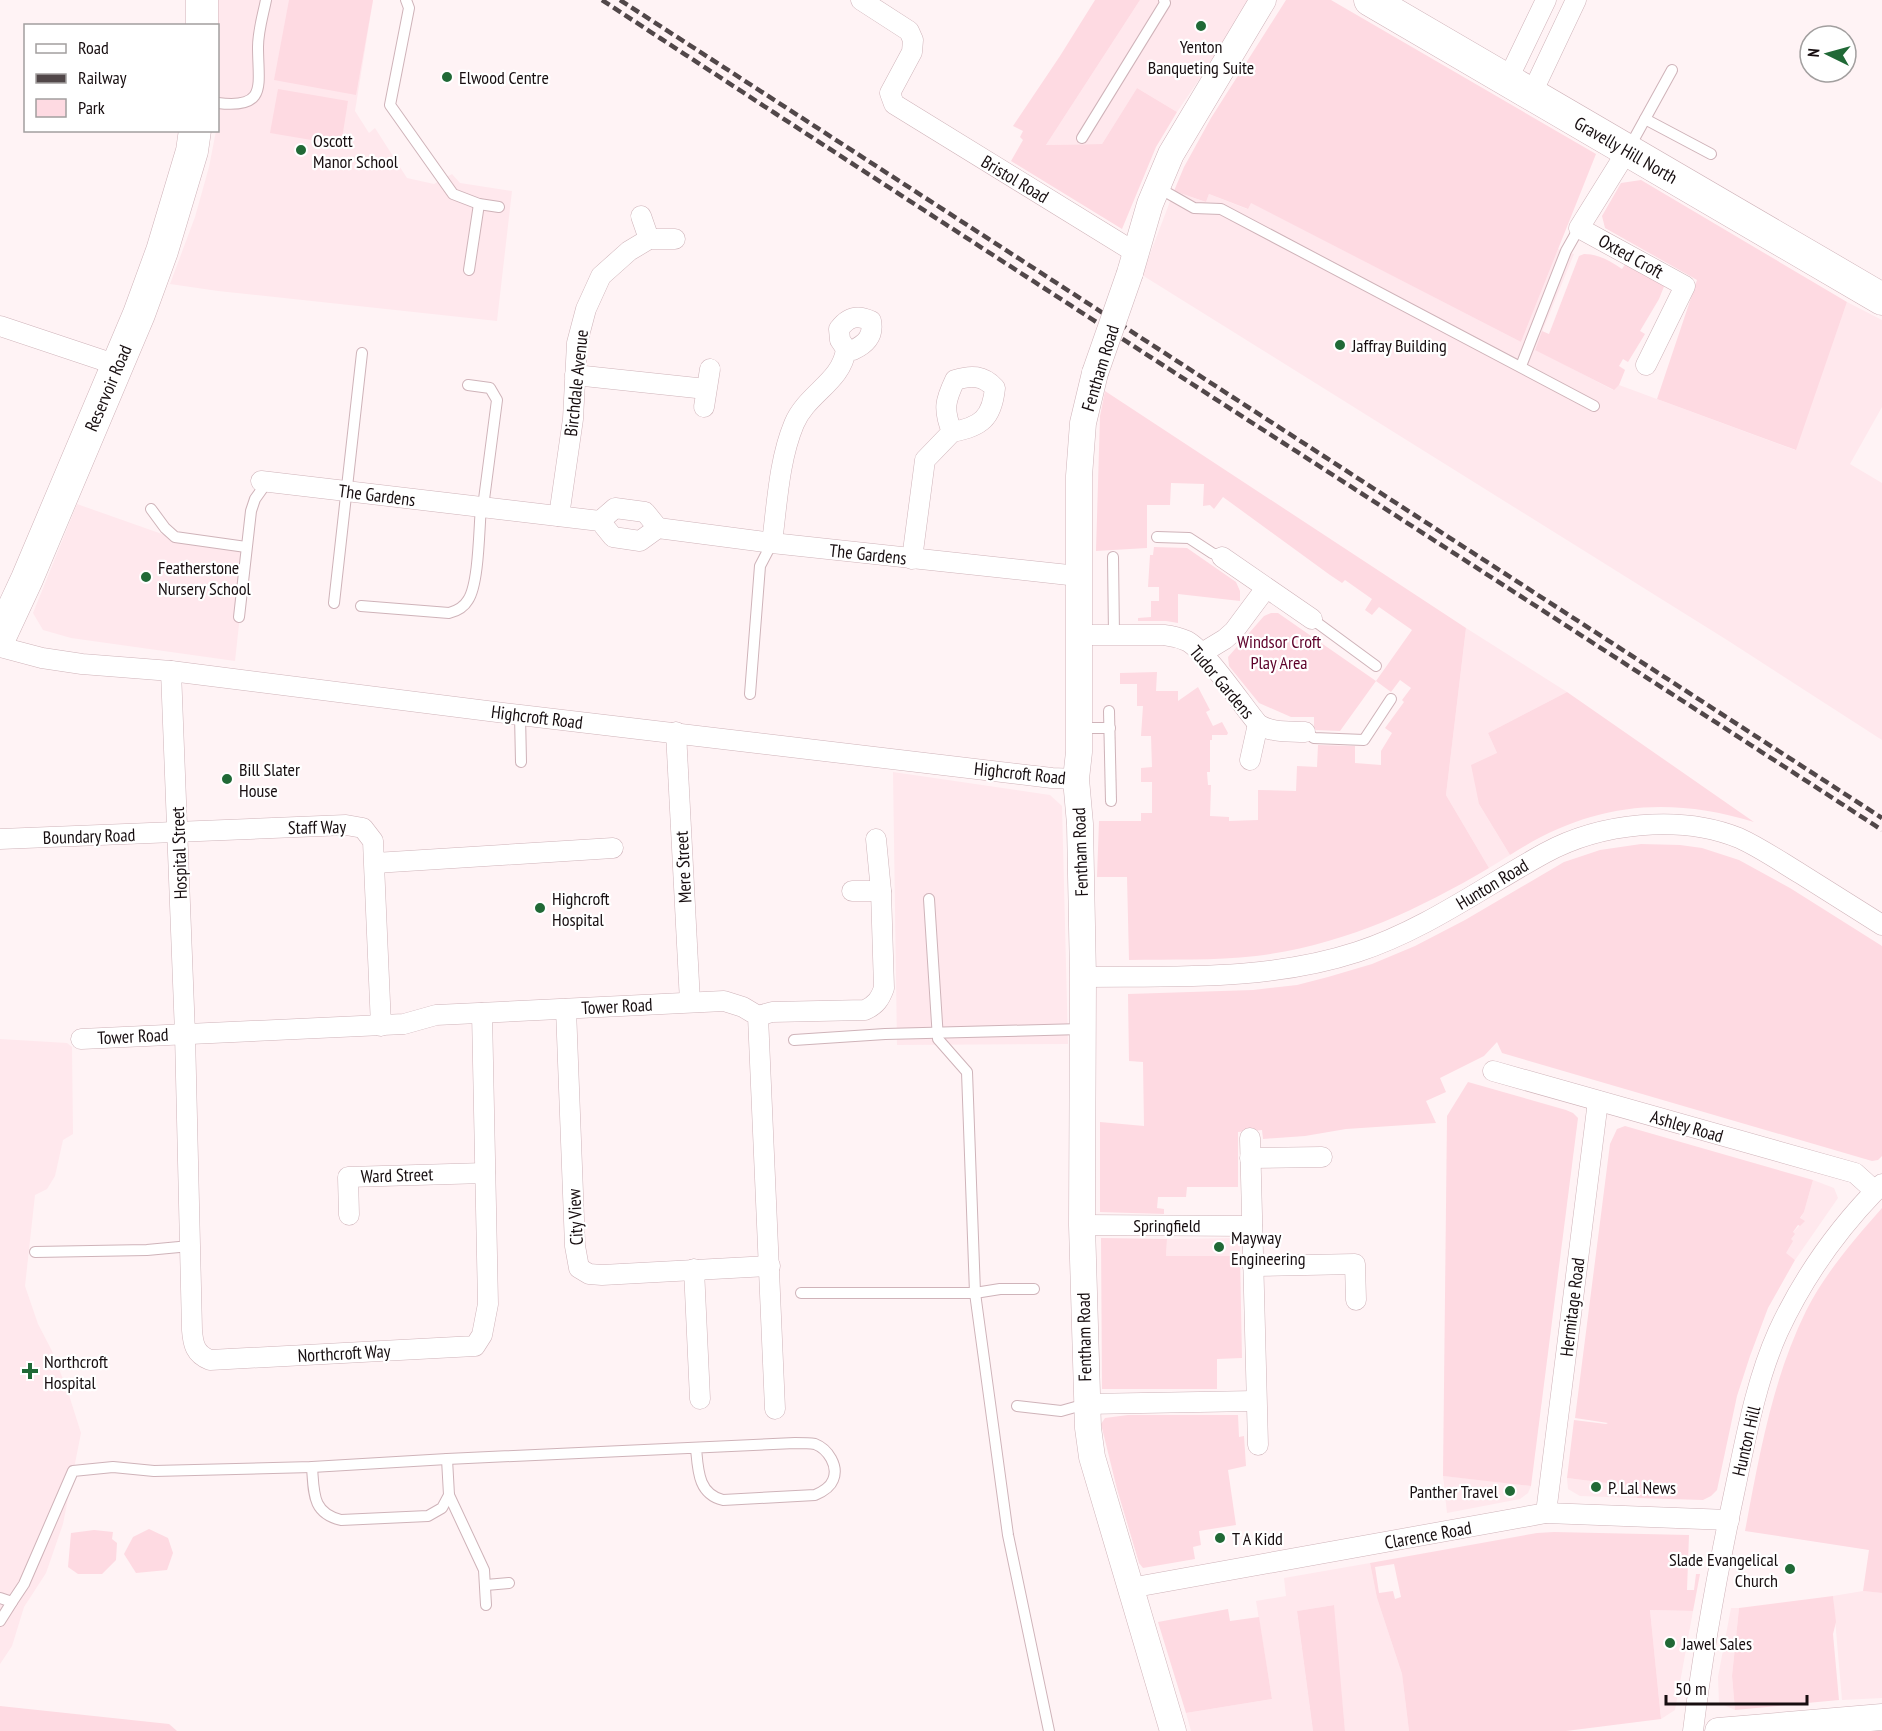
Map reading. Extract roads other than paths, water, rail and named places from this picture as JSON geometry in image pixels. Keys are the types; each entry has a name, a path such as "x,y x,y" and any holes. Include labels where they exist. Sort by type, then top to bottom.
{"main road":[{"path":"202,0 202,24"},
{"name":"Gravelly Hill North","path":"1370,0 1877,293"},
{"name":"Reservoir Road","path":"0,637 27,579 139,314 162,251 192,151 195,132"}],"street":[{"name":"Bristol Road","path":"861,0 909,31 913,40 912,52 890,93 894,104 1133,263"},
{"name":"Fentham Road","path":"1173,1731 1092,1457 1086,1404 1082,1225 1083,977 1080,824 1076,778 1079,728 1079,476 1083,423 1095,373 1157,187 1171,154 1263,0"},
{"path":"1519,88 1546,0"},
{"path":"1519,88 1576,0"},
{"name":"Oxted Croft","path":"1628,151 1579,228 1685,286 1646,365"},
{"path":"641,216 649,239 675,239"},
{"name":"Birchdale Avenue","path":"559,516 573,419 577,343 586,309 602,276 629,251 649,239"},
{"path":"0,326 117,365"},
{"path":"772,543 783,465 794,423 810,398 840,370 846,349"},
{"path":"575,375 705,398 710,369"},
{"path":"912,559 926,459 952,432"},
{"name":"The Gardens","path":"264,481 600,521"},
{"path":"615,508 645,512 658,528 640,541 613,537 600,521 615,508"},
{"name":"The Gardens","path":"658,528 772,543 1078,576"},
{"path":"1222,557 1312,619"},
{"path":"1202,653 1234,631 1266,588"},
{"name":"Tudor Gardens","path":"1079,635 1176,637 1188,642 1202,653 1258,724 1274,731 1305,732"},
{"name":"Highcroft Road","path":"0,647 42,658 82,664 171,671 520,715 1040,776 1076,778"},
{"name":"Hospital Street","path":"171,671 185,1034"},
{"name":"Tudor Gardens","path":"1250,760 1258,724"},
{"name":"Mere Street","path":"676,732 690,1002"},
{"name":"Hunton Road","path":"1083,977 1245,975 1293,969 1326,961 1388,941 1459,904 1561,845 1594,833 1648,824 1689,827 1736,837 1759,848 1882,926"},
{"name":"Staff Way","path":"178,833 346,825 363,828 373,841 381,1026"},
{"name":"Boundary Road","path":"0,839 178,833"},
{"path":"775,1409 758,1016 772,1012 865,1010 875,1005 884,988 881,891 876,839"},
{"path":"375,863 612,848"},
{"path":"852,891 881,891"},
{"name":"Tower Road","path":"81,1039 381,1026 404,1024 436,1015 690,1002 724,1001 743,1007 758,1016"},
{"name":"City View","path":"566,1009 575,1246 579,1268 589,1274 602,1275 770,1266"},
{"name":"Northcroft Way","path":"185,1034 193,1344 196,1352 210,1360 475,1346 482,1335 488,1304 482,1012"},
{"name":"Ashley Road","path":"1493,1071 1855,1173 1878,1187"},
{"name":"Hermitage Road","path":"1546,1513 1598,1101"},
{"path":"1250,1138 1255,1401 1258,1445"},
{"path":"1250,1158 1322,1157"},
{"name":"Ward Street","path":"349,1215 348,1177 485,1173"},
{"name":"Hunton Hill","path":"1693,1731 1729,1520 1757,1392 1777,1334 1796,1297 1831,1244 1878,1187"},
{"name":"Springfield","path":"1082,1225 1252,1226"},
{"path":"1252,1266 1355,1264 1356,1300"},
{"path":"694,1269 700,1399"},
{"path":"1086,1404 1255,1401"},
{"name":"Clarence Road","path":"1130,1588 1546,1513 1729,1520"},
{"path":"1718,1731 1882,1717"}],"lane":[{"path":"219,103 248,103 256,93 260,67 258,44 266,0"},
{"path":"406,0 409,8 390,105 453,194 479,204 499,207"},
{"path":"1082,138 1165,3 1164,0"},
{"path":"1628,151 1672,70"},
{"path":"1645,119 1711,154"},
{"path":"1157,187 1194,208 1221,209 1594,406"},
{"path":"469,270 479,204"},
{"path":"1521,366 1566,251 1579,228"},
{"path":"334,603 362,353"},
{"path":"361,606 449,613 462,607 468,601 474,584 497,400 490,388 468,385"},
{"path":"239,617 251,511 264,481"},
{"path":"151,509 175,537 246,547"},
{"path":"1157,537 1189,538 1222,557"},
{"path":"750,694 760,566 772,543"},
{"path":"1113,557 1114,635"},
{"path":"1312,619 1376,666"},
{"path":"1305,732 1314,738 1364,740 1390,699"},
{"path":"1109,711 1112,801"},
{"path":"520,715 521,762"},
{"path":"1079,728 1110,728"},
{"path":"929,899 938,1039 967,1072 975,1293 1008,1534 1049,1731"},
{"path":"794,1040 885,1034 1082,1029"},
{"path":"35,1252 147,1250 190,1246"},
{"path":"801,1293 975,1293 1000,1289 1034,1289"},
{"path":"1017,1406 1061,1410 1086,1404"},
{"path":"0,1621 24,1584 73,1471 113,1467 154,1471 312,1467 795,1443 814,1444 826,1451 833,1462 834,1479 826,1490 815,1496 723,1500 714,1498 701,1484 696,1448"},
{"path":"447,1459 449,1495 484,1570 486,1605"},
{"path":"312,1467 319,1509 327,1517 341,1520 428,1516 442,1508 449,1495"},
{"path":"486,1585 509,1583"},
{"path":"0,1598 12,1602"}],"railway":[{"path":"602,0 1882,830"},
{"path":"620,0 1882,818"}],"place":[{"name":"Yenton Banqueting Suite","path":"1201,26"},
{"name":"Elwood Centre","path":"447,77"},
{"name":"Oscott Manor School","path":"301,150"},
{"name":"Jaffray Building","path":"1340,345"},
{"name":"Featherstone Nursery School","path":"146,577"},
{"name":"Bill Slater House","path":"227,779"},
{"name":"Highcroft Hospital","path":"540,908"},
{"name":"Mayway Engineering","path":"1219,1247"},
{"name":"Northcroft Hospital","path":"30,1371"},
{"name":"P. Lal News","path":"1596,1487"},
{"name":"Panther Travel","path":"1510,1491"},
{"name":"T A Kidd","path":"1220,1538"},
{"name":"Slade Evangelical Church","path":"1790,1569"},
{"name":"Jawel Sales","path":"1670,1643"}],"park label":[{"name":"Windsor Croft Play Area","path":"1279,651"}]}
